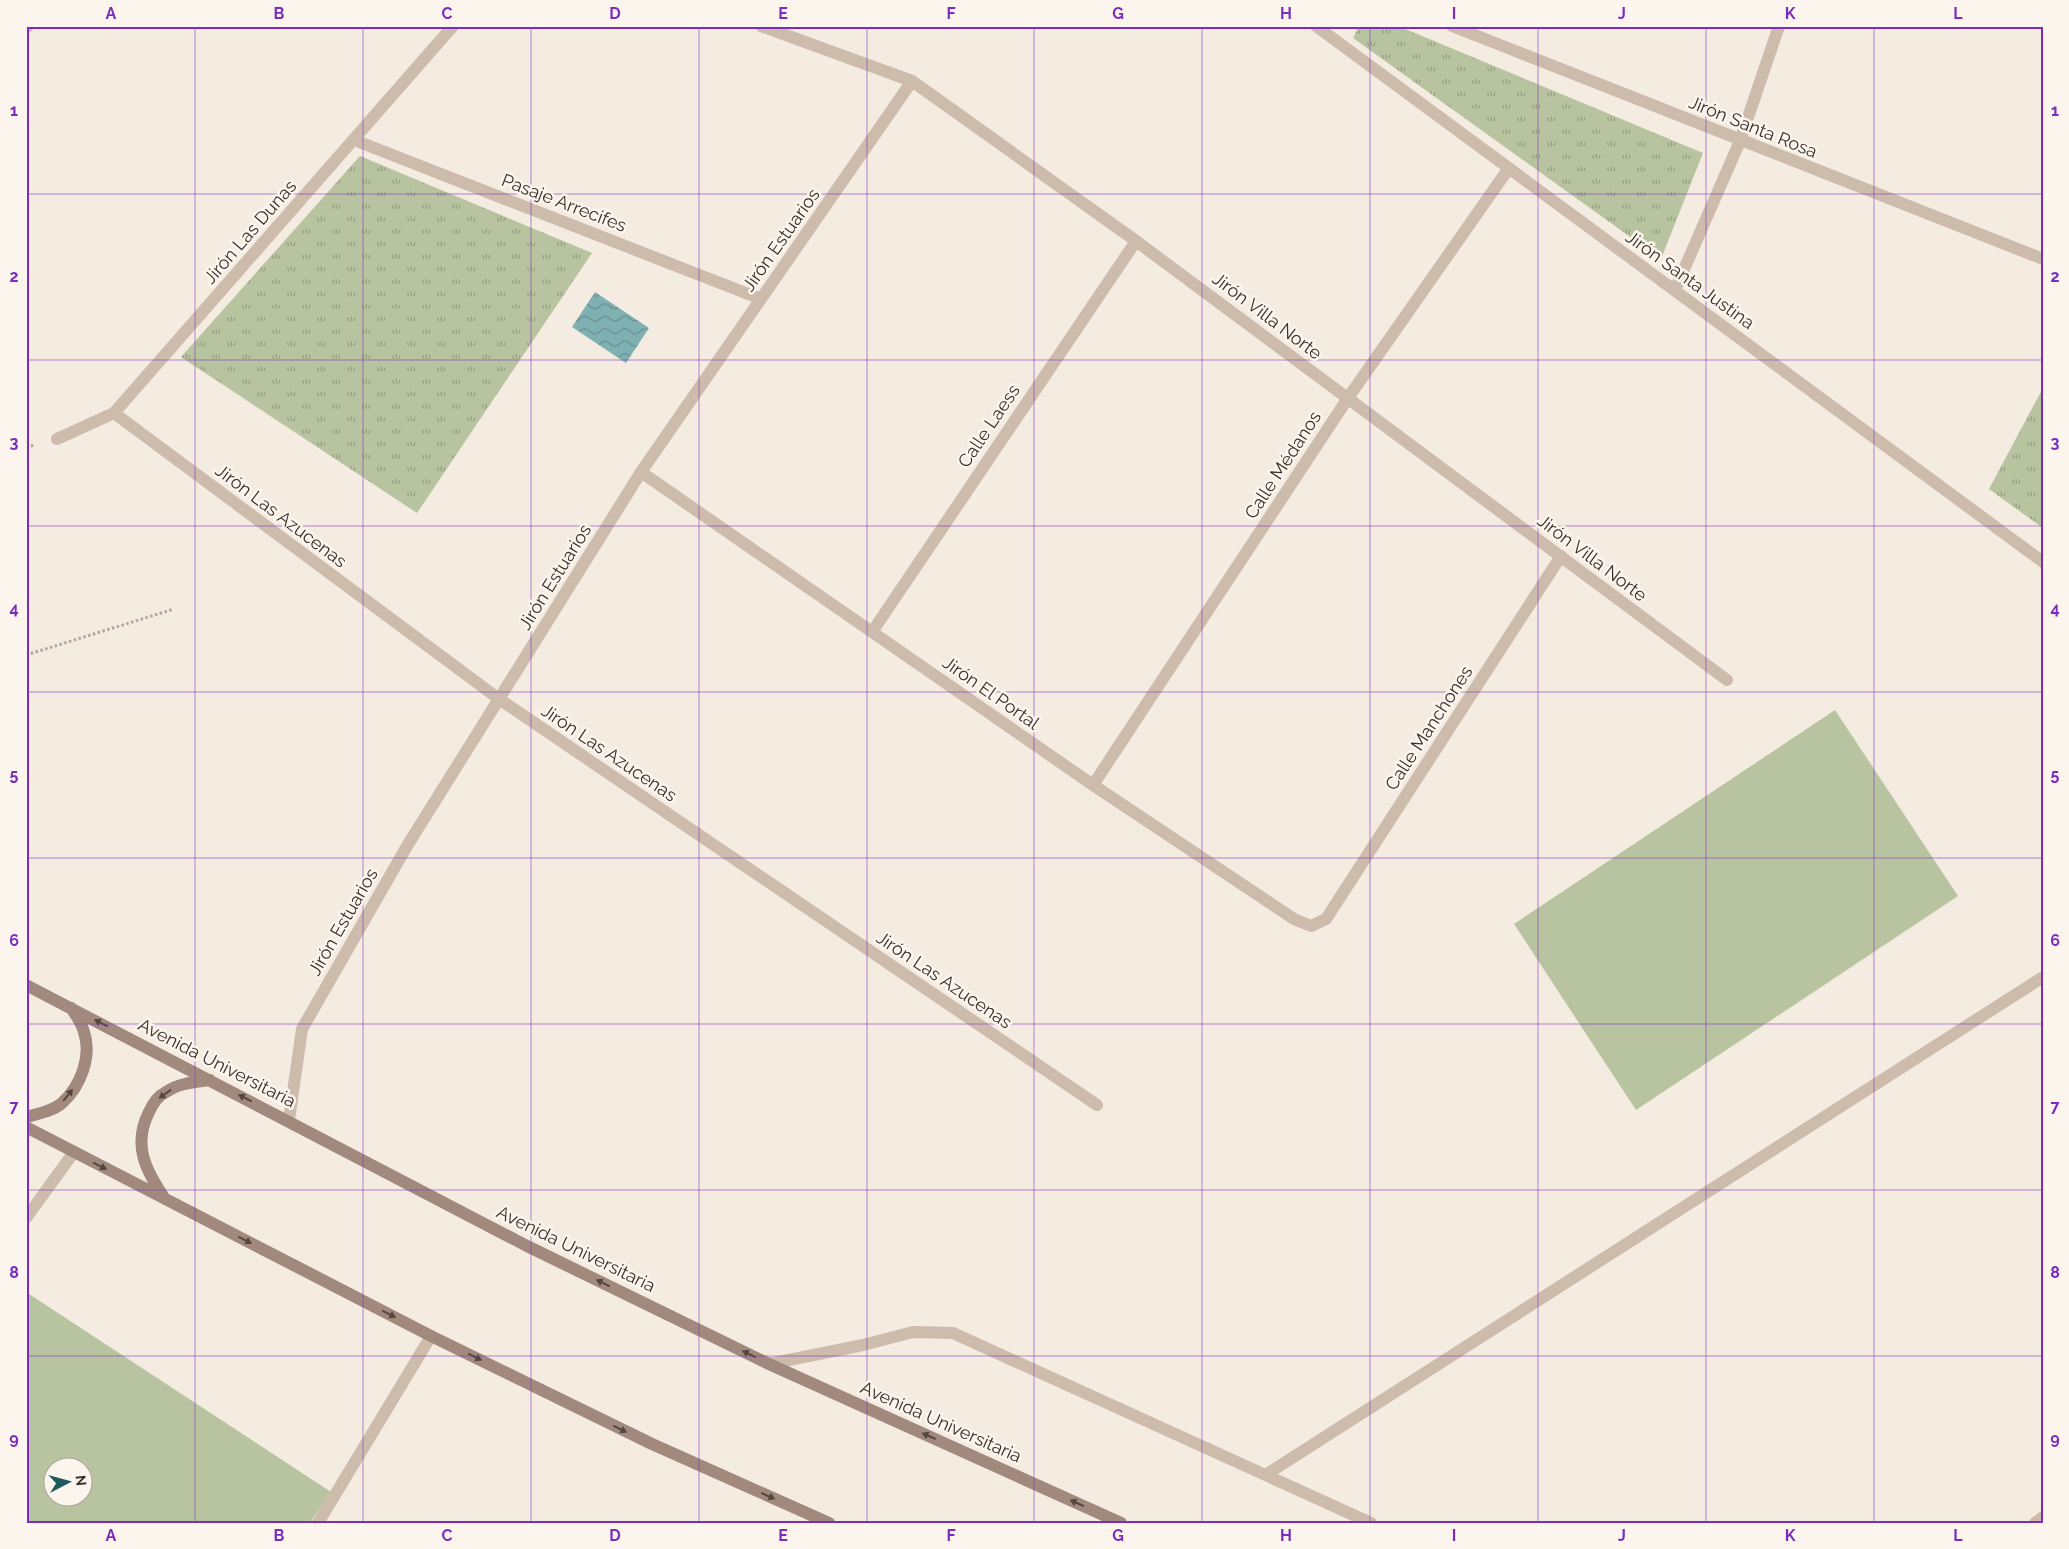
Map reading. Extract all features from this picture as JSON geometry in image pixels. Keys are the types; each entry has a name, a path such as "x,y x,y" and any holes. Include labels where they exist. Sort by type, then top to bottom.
{"main road":[{"name":"Avenida Universitaria","path":"26,985 527,1246 769,1364 1122,1523"},
{"path":"26,1117 41,1114 62,1104 76,1086 85,1067 88,1049 84,1031 71,1008"},
{"path":"165,1199 144,1164 141,1145 143,1123 152,1106 164,1092 183,1084 210,1080"},
{"path":"26,1126 431,1336 652,1444 829,1523"}],"street":[{"name":"Jirón Las Dunas","path":"57,439 114,413 453,26"},
{"name":"Jirón Villa Norte","path":"760,26 912,81 1136,241 1727,680"},
{"name":"Jirón Santa Justina","path":"1316,26 2043,562"},
{"name":"Jirón Santa Rosa","path":"1452,26 2043,259"},
{"path":"1674,290 1740,141 1780,26"},
{"name":"Jirón Estuarios","path":"288,1120 302,1028 407,846 641,472 912,81"},
{"name":"Pasaje Arrecifes","path":"354,140 761,299"},
{"name":"Calle Médanos","path":"1093,785 1348,398 1508,168"},
{"name":"Calle Laess","path":"872,632 1136,241"},
{"name":"Jirón Las Azucenas","path":"114,413 499,699 1096,1104"},
{"name":"Jirón El Portal","path":"641,472 1093,785 1294,919 1311,926 1326,919"},
{"name":"Calle Manchones","path":"1326,919 1561,556"},
{"path":"1267,1474 2043,977"},
{"path":"26,1218 74,1152"},
{"path":"769,1364 863,1345 913,1332 953,1333 1267,1474 1371,1523"},
{"path":"318,1523 431,1336"},
{"path":"2035,1523 2043,1517"}],"path":[{"path":"26,655 174,609"}],"green space":[{"path":"1359,26 1398,26 1703,153 1661,259 1353,38"},
{"path":"360,156 592,253 417,513 181,357"},
{"path":"2043,388 2043,528 1989,489"},
{"path":"1835,710 1958,896 1636,1110 1514,924"},
{"path":"26,1292 331,1492 310,1523 26,1523"}],"water":[{"path":"595,292 649,328 626,363 572,327"}]}
